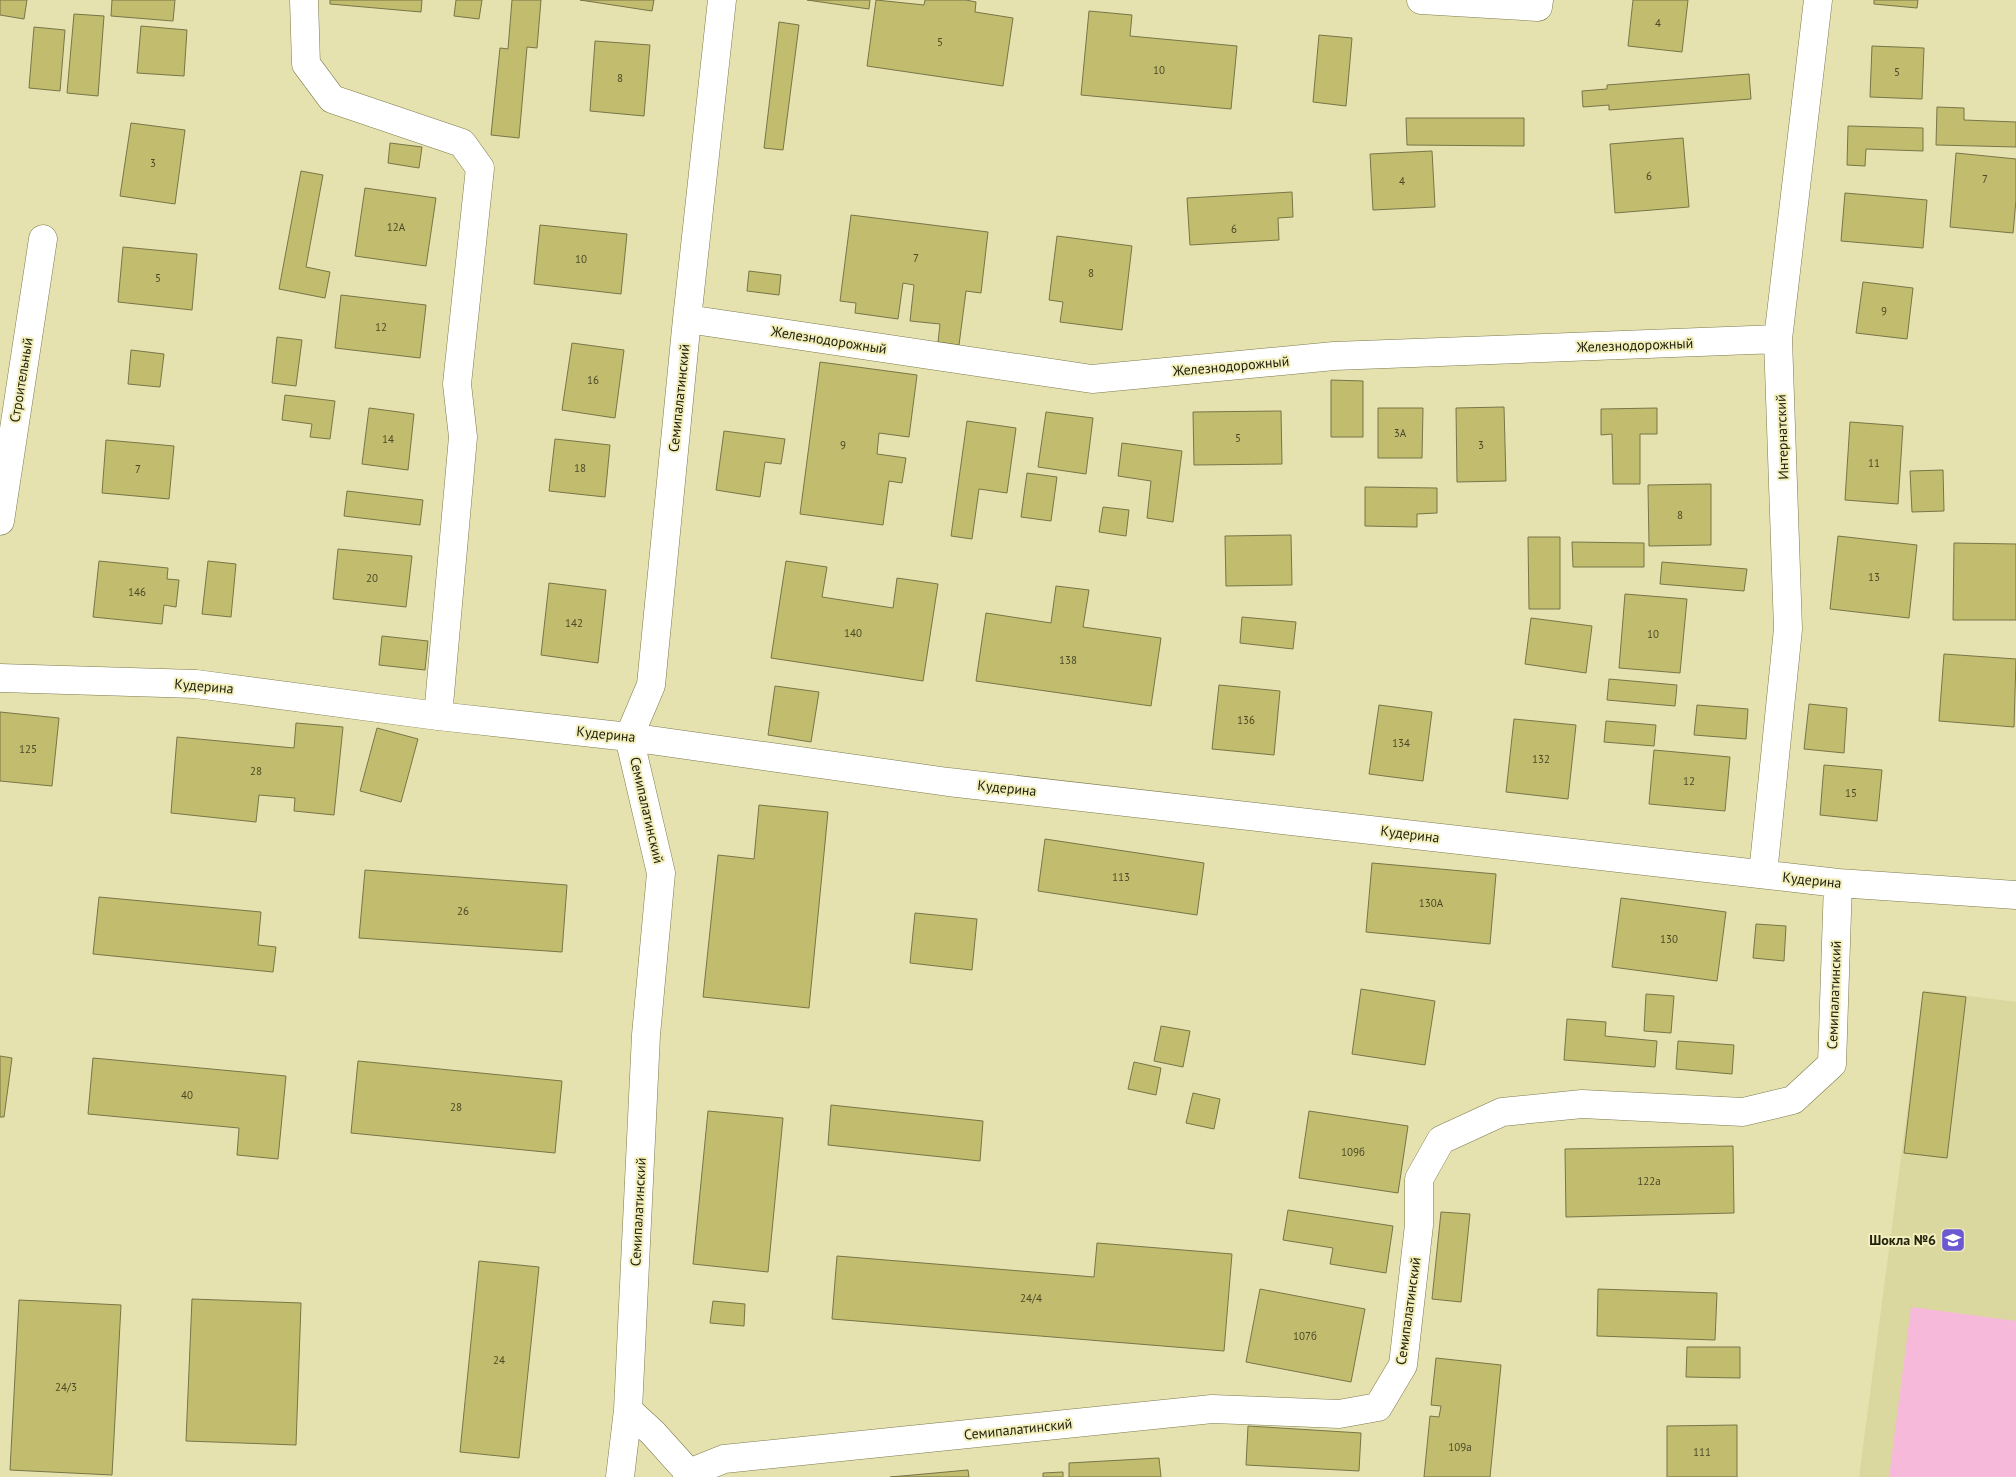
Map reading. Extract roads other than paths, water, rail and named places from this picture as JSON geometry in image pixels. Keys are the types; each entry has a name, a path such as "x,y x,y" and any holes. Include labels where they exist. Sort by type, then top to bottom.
{"street":[{"path":"304,0 306,64 332,100 462,143 480,168 457,384 463,437 438,716"},
{"name":"Семипалатинский","path":"620,1477 628,1410 646,1035 661,873 629,737 651,685 687,319 722,0"},
{"path":"1421,0 1538,7 1539,0"},
{"name":"Интернатский","path":"1763,874 1788,629 1778,340 1818,0"},
{"name":"Строительный","path":"0,521 43,239"},
{"name":"Железнодорожный","path":"687,319 1092,379 1334,356 1778,340"},
{"name":"Кудерина","path":"0,678 196,684 438,716 629,737 948,782 1838,883 2016,895"},
{"name":"Семипалатинский","path":"688,1475 724,1459 1212,1409 1339,1414 1378,1407 1403,1365 1420,1225 1419,1179 1441,1140 1502,1112 1582,1104 1743,1112 1793,1100 1832,1064 1838,883"},
{"path":"628,1410 653,1433 688,1475"}],"place":[{"name":"Шокла №6","path":"1953,1240"}]}
